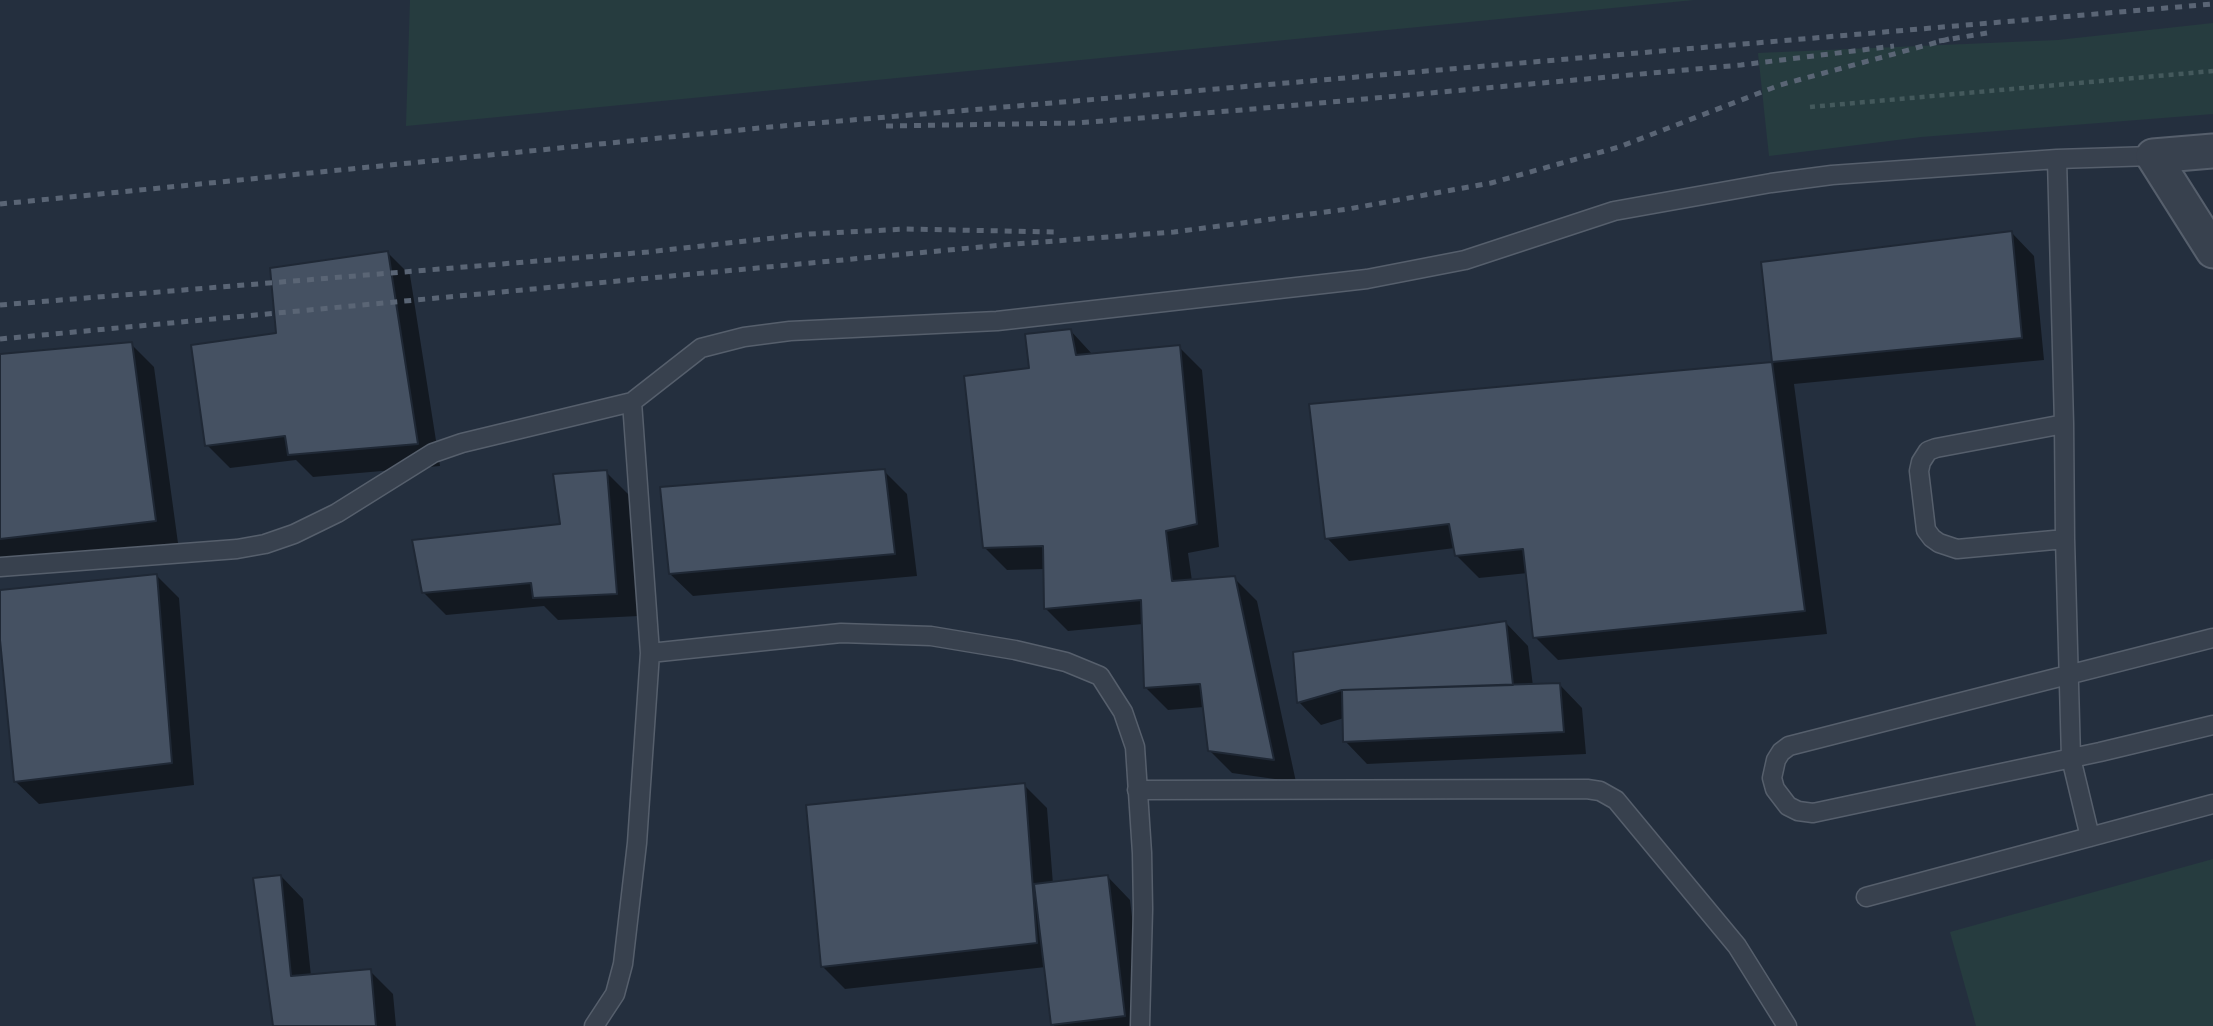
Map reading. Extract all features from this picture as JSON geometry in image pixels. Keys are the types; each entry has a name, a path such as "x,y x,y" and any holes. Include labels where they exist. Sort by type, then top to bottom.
{"street":[{"path":"2212,152 2153,156 2213,251"}],"lane":[{"path":"0,567 265,544 295,534 337,513 433,453 462,443 632,402 701,348 744,337 790,331 997,321 1367,278 1465,260 1614,211 1832,175 2057,159 2153,156"},
{"path":"2057,159 2071,758 2090,837"},
{"path":"594,1026 615,994 623,964 637,843 649,653 632,402"},
{"path":"2064,424 1936,448 1925,455 1919,471 1926,530 1939,543 1957,549 2065,539"},
{"path":"649,653 841,633 931,636 1015,650 1066,662 1100,676 1123,712 1135,747 1142,853 1140,1026"},
{"path":"2213,638 1790,746 1776,760 1772,778 1775,789 1788,806 1798,811 1813,813 2213,725"},
{"path":"1137,790 1600,791 1616,800 1738,946 1787,1026"},
{"path":"1866,897 2213,804"}],"path":[{"path":"1810,107 2213,71"}],"green space":[{"path":"410,0 1694,0 406,126"},
{"path":"2213,23 2213,114 1921,137 1769,156 1758,53 2058,40"},
{"path":"2213,859 2213,1026 1976,1026 1950,932"}],"building":[{"path":"2012,231 2022,338 1772,362 1761,262"},
{"path":"388,251 418,444 288,455 285,436 205,446 191,345 276,333 270,268"},
{"path":"1071,329 1076,355 1180,345 1197,524 1166,531 1172,581 1235,576 1274,760 1208,751 1200,684 1144,688 1141,600 1044,609 1043,546 983,548 964,376 1029,368 1025,334"},
{"path":"132,342 156,521 0,539 0,354"},
{"path":"1772,362 1805,611 1533,638 1523,549 1455,556 1449,524 1325,539 1309,404"},
{"path":"885,469 895,554 669,574 660,487"},
{"path":"607,470 617,594 533,598 531,583 422,593 412,540 560,524 553,474"},
{"path":"157,574 172,763 14,782 0,640 0,590"},
{"path":"1506,621 1513,685 1342,690 1297,703 1293,652"},
{"path":"1560,683 1564,732 1343,742 1342,690"},
{"path":"1025,783 1037,943 821,967 806,805"},
{"path":"281,875 291,976 371,969 376,1026 273,1026 253,878"},
{"path":"1108,875 1125,1016 1051,1025 1034,884"}],"railway":[{"path":"0,204 770,127 2213,4"},
{"path":"1939,41 1987,33"},
{"path":"0,339 1002,245 1174,232 1348,209 1491,183 1619,147 1780,85 1949,39"},
{"path":"886,126 1077,123 1242,110 1741,65 1894,46"},
{"path":"0,305 648,252 809,234 906,229 1055,232"}]}
